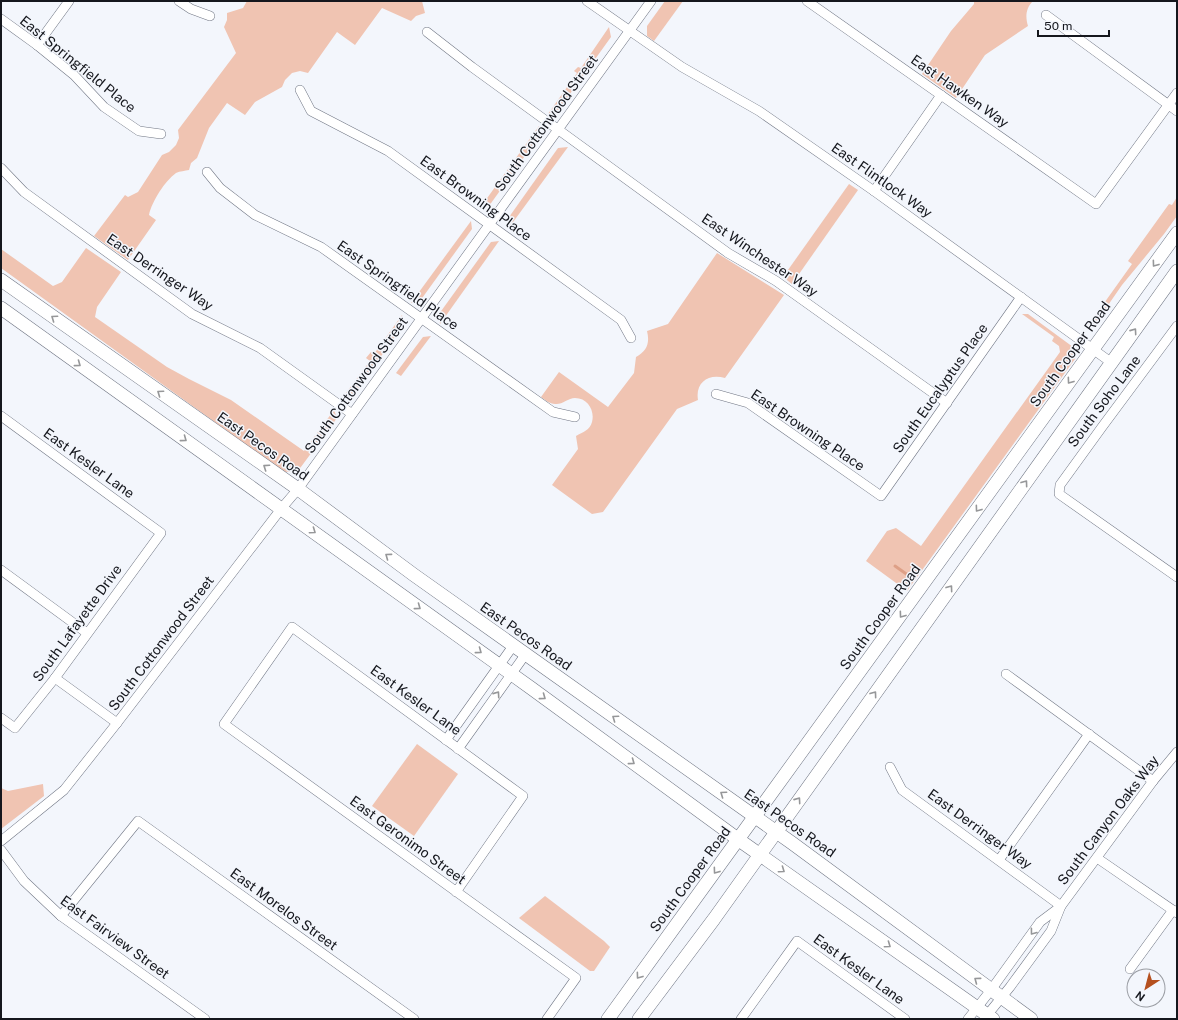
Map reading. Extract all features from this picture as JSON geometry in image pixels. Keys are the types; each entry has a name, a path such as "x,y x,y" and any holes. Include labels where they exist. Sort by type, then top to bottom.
{"main road":[{"name":"South Cooper Road","path":"608,1019 1177,233"},
{"path":"639,1019 760,855 1177,271"},
{"name":"East Pecos Road","path":"1,280 298,489 525,655 776,832 1031,1019"},
{"path":"1,308 499,665 739,840 976,1007 988,1018"}],"street":[{"path":"37,45 69,1"},
{"path":"179,1 191,9 210,16"},
{"name":"East Flintlock Way","path":"587,1 682,67 759,111 874,191 1112,363"},
{"name":"South Cottonwood Street","path":"1,841 64,790 117,723 281,509 298,489 651,1"},
{"name":"East Hawken Way","path":"807,1 1096,204 1168,105"},
{"path":"1046,15 1177,111"},
{"name":"East Springfield Place","path":"1,20 37,45 74,75 104,106 139,131 161,134"},
{"name":"East Winchester Way","path":"427,32 472,68 728,253 776,281 947,403"},
{"name":"East Browning Place","path":"300,90 311,111 388,151 621,320 631,338"},
{"path":"1168,105 1177,93"},
{"path":"874,191 941,95"},
{"name":"East Derringer Way","path":"1,168 24,192 192,314 260,348 352,414"},
{"name":"East Springfield Place","path":"207,172 220,188 255,215 321,247 553,412 575,417"},
{"name":"South Eucalyptus Place","path":"881,496 1022,297"},
{"name":"South Soho Lane","path":"1177,326 1060,485 1059,494 1177,577"},
{"name":"East Browning Place","path":"716,394 748,403 881,496"},
{"name":"East Kesler Lane","path":"1,416 161,533"},
{"name":"South Lafayette Drive","path":"1,718 15,728 55,678 161,533"},
{"path":"1,570 87,633"},
{"name":"East Kesler Lane","path":"224,724 292,627 523,796 456,892"},
{"path":"446,740 513,646"},
{"path":"458,748 525,655"},
{"path":"1006,674 1153,781"},
{"path":"55,678 117,723"},
{"path":"474,701 486,710"},
{"path":"465,714 477,722"},
{"name":"East Geronimo Street","path":"224,724 576,978 546,1019"},
{"path":"999,860 1089,734"},
{"name":"South Canyon Oaks Way","path":"968,1019 976,1007 996,994 1051,930 1062,906 1153,781 1177,752"},
{"name":"East Derringer Way","path":"890,768 902,790 1062,906"},
{"name":"East Morelos Street","path":"61,916 138,821 414,1019"},
{"name":"East Fairview Street","path":"1,850 24,881 61,916 205,1019"},
{"path":"1097,858 1175,912 1131,968"},
{"name":"South Canyon Oaks Way","path":"988,1018 996,994 1040,922 1062,906"},
{"name":"East Kesler Lane","path":"741,1019 798,941 905,1019"}],"shaded area":[{"path":"247,1 422,1 425,13 416,16 411,21 382,8 355,45 337,32 308,73 300,71 292,73 285,80 282,87 255,102 245,115 227,103 209,128 197,158 191,163 189,170 176,173 160,192 149,215 156,220 128,260 94,236 125,195 128,197 138,192 162,155 169,152 176,145 179,138 178,130 236,53 224,27 227,20 227,13 243,8"},
{"path":"665,1 683,1 654,41 647,36 647,26"},
{"path":"974,1 1033,1 1027,12 1028,26 985,55 956,98 922,74 951,31 974,4"},
{"path":"609,27 611,37 557,112 548,114 577,73 574,71 578,67 581,68"},
{"path":"539,126 540,135 489,206 480,208"},
{"path":"568,147 508,229 507,220 558,148"},
{"path":"849,184 858,190 792,284 783,277"},
{"path":"1177,197 1177,216 1122,285 1095,324 1087,327 1132,264 1128,261 1169,204 1172,205"},
{"path":"471,221 472,229 420,301 411,303"},
{"path":"499,241 440,324 439,314 491,242"},
{"path":"86,248 121,272 97,307 95,317 167,367 231,400 304,451 334,410 337,418 298,471 284,472 1,268 1,249 53,286 62,282"},
{"path":"717,253 784,295 725,378 714,377 704,380 699,388 698,400 677,409 603,512 592,514 552,485 578,449 576,436 591,425 593,418 590,406 584,400 575,398 555,404 549,403 541,397 559,372 608,407 634,373 636,357 643,352 648,343 647,331 668,324"},
{"path":"1022,314 1028,314 1073,347 1076,353 1075,359 907,591 866,561 887,531 896,528 921,546 1060,352 1059,346 1052,341 1054,337"},
{"path":"402,315 404,324 352,397 343,397 370,361 366,358 371,352 374,354"},
{"path":"431,336 401,376 396,373 423,337"},
{"path":"417,744 458,774 414,836 372,806"},
{"path":"43,784 44,796 1,829 1,788 8,791"},
{"path":"545,896 610,947 594,971 590,971 519,918"}],"waterway":[{"path":"895,566 912,578"}]}
